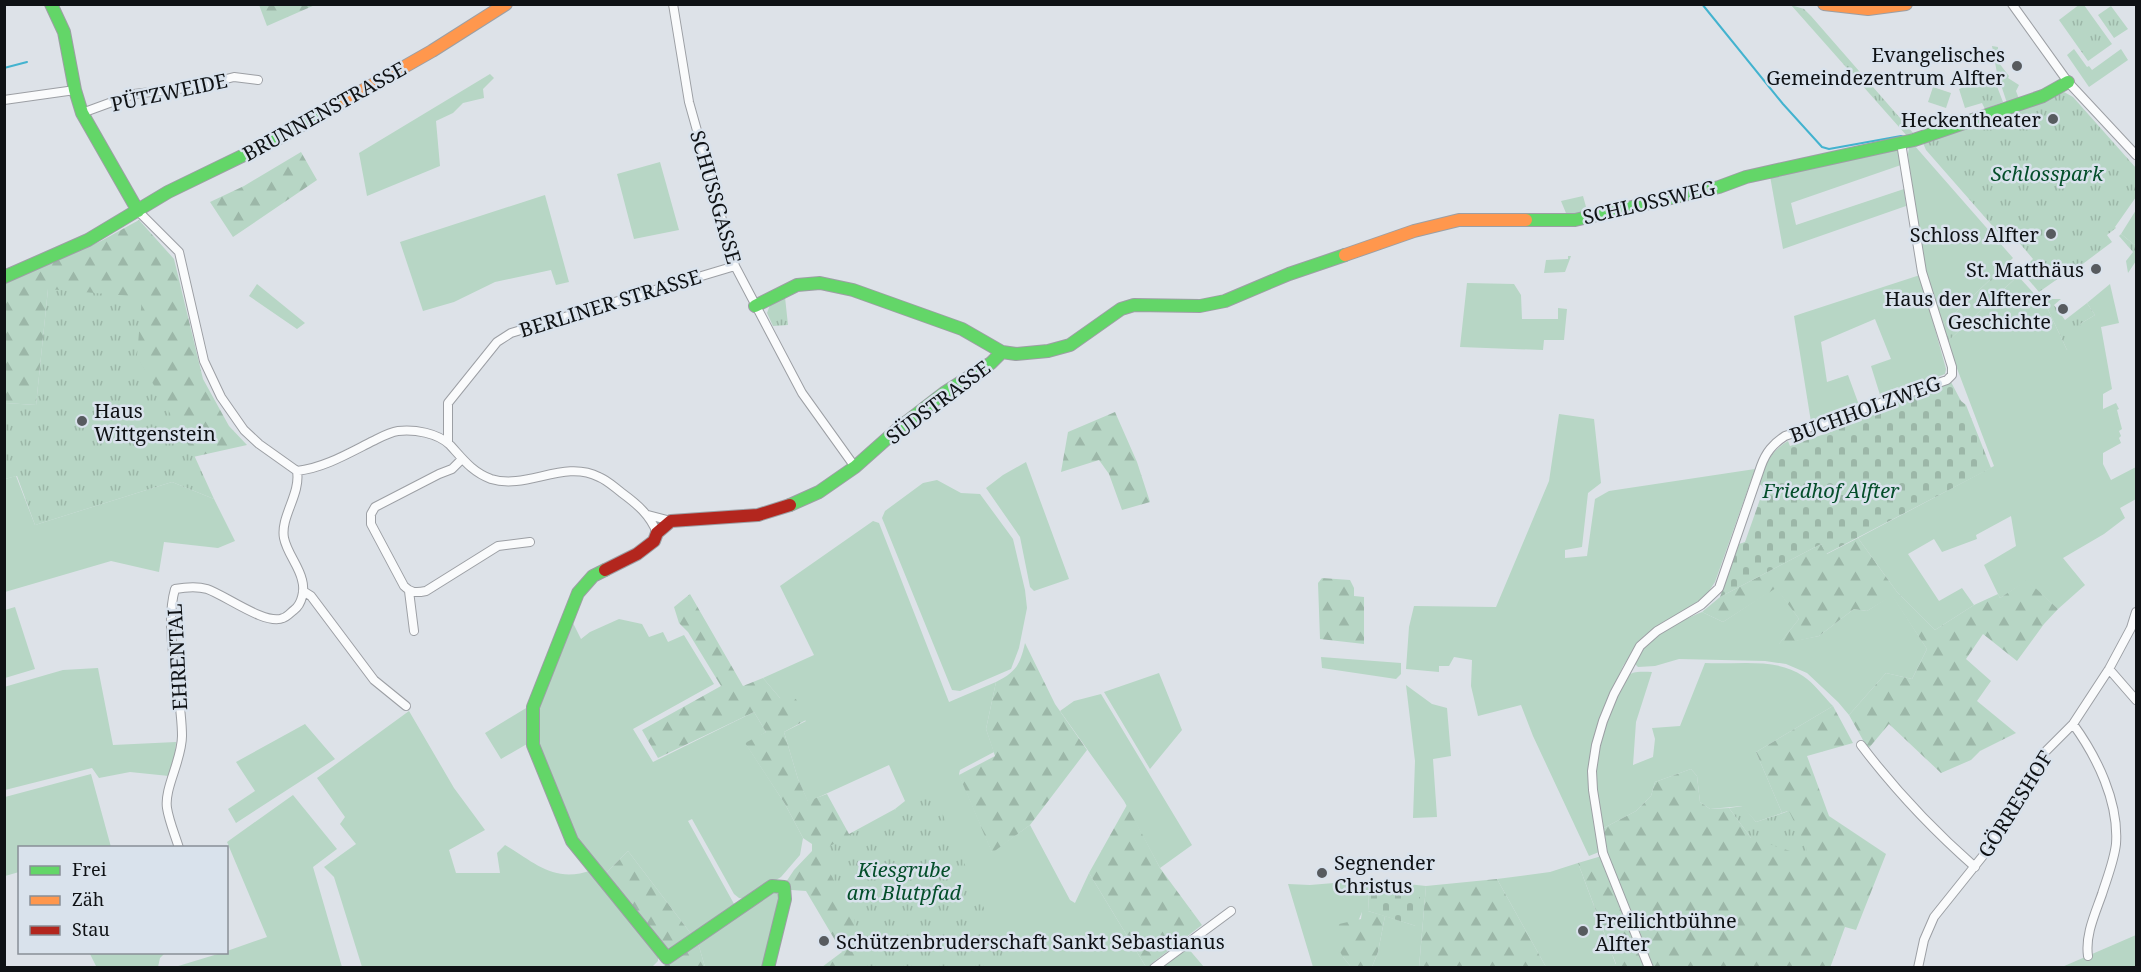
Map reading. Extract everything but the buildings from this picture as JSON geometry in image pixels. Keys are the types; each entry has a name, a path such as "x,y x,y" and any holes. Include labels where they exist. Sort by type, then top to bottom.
{"street":[{"path":"51,4 64,32 75,90 82,113 138,211 179,252 204,361 220,397 244,430 297,471 323,465 396,431 416,430 448,443 461,460 476,472 493,479 515,480 568,471 584,471 599,476 630,498 648,515 657,533"},
{"name":"BRUNNENSTRASSE","path":"4,277 88,240 168,192 281,137 432,51 506,4"},
{"name":"SCHUSSGASSE","path":"673,4 689,102 735,266 802,393 855,467"},
{"path":"1824,4 1868,9 1906,4"},
{"path":"2012,4 2068,82 2136,155"},
{"name":"PÜTZWEIDE","path":"82,113 134,94 195,87 234,77 258,80"},
{"name":"SCHLOSSWEG","path":"1228,300 1318,263 1443,223 1459,220 1575,220 1719,186 1746,177 1901,143 2043,96 2068,82"},
{"path":"4,100 75,90"},
{"name":"BUCHHOLZWEG","path":"1649,968 1603,853 1593,790 1593,758 1599,733 1627,667 1647,638 1701,605 1719,588 1765,455 1774,443 1785,436 1947,380 1952,375 1952,367 1922,272 1901,143"},
{"name":"BERLINER STRASSE","path":"448,443 448,402 497,342 511,333 735,266"},
{"path":"755,306 798,285 820,283 853,290 951,324 1002,352"},
{"name":"SÜDSTRASSE","path":"670,521 758,515 781,509 819,492 855,467 935,400 991,363 1002,352 1016,354 1048,351 1070,345 1121,309 1134,305 1200,306 1228,300"},
{"path":"461,460 453,469 375,507 371,514 371,524 404,586 409,591 417,593 426,591 498,546 530,542"},
{"path":"297,471 297,485 284,530 284,539 302,580 303,591 311,596 374,680 406,706"},
{"path":"648,515 670,521"},
{"path":"670,521 657,533 654,541 637,554 593,576 578,593 533,707 532,745 572,841 667,957 772,886 784,887 785,899 768,968"},
{"name":"EHRENTAL","path":"178,846 167,807 168,793 179,761 182,736 172,621 172,601 175,589 188,587 207,589 259,615 276,620 283,619 298,607 303,591"},
{"path":"409,591 414,631"},
{"name":"GÖRRESHOF","path":"1917,968 1924,940 1934,917 1975,867 2042,754 2073,724 2109,669 2131,628 2136,612"},
{"path":"2109,669 2136,699"},
{"path":"2073,724 2103,778 2112,804 2115,825 2113,858 2088,937 2088,956"},
{"path":"1861,745 1935,832 1975,867"},
{"path":"1154,968 1231,911"}],"green space":[{"path":"259,4 315,5 267,26"},
{"path":"2080,4 2084,5 2112,44 2088,61 2059,20"},
{"path":"1791,5 1804,9 1811,16 1914,134 1907,136"},
{"path":"2111,6 2128,29 2114,38 2098,15"},
{"path":"1992,46 1998,47 1998,54 2003,56 2002,62 1999,63 2009,76 2008,78 2019,85 2016,91 2019,99 2007,103 1997,73"},
{"path":"2074,49 2087,67 2089,66 2092,70 2121,49 2128,60 2089,87 2067,55"},
{"path":"490,74 494,78 483,89 484,98 463,103 453,113 436,121 440,166 367,196 359,153"},
{"path":"1993,76 2003,102 1985,109 1982,103 1965,108 1959,89"},
{"path":"1933,87 1951,93 1946,108 1928,102"},
{"name":"Schlosspark","path":"2064,92 2073,97 2136,168 2136,197 2116,228 2107,235 2112,242 2068,275 2066,273 2039,292 2021,271 2033,259 2011,233 2004,239 1926,150 1923,143"},
{"path":"1914,145 2013,258 1942,325 1925,270 1917,227 1908,154 1909,148"},
{"path":"1899,147 1901,165 1791,203 1796,225 1904,189 1906,206 1783,249 1770,176"},
{"path":"301,152 317,180 233,237 210,202 244,186"},
{"path":"660,162 679,230 634,239 617,174"},
{"path":"545,195 569,282 556,285 551,270 495,282 454,302 423,311 400,242"},
{"path":"1583,196 1588,214 1568,218 1561,201"},
{"path":"2136,210 2136,246 2121,234"},
{"path":"139,220 174,259 203,379 229,426 247,445 175,461 35,525 49,472 48,289 36,405 5,403 4,284 101,241"},
{"path":"2121,234 2136,246 2136,261 2128,273 2126,261 2133,252 2119,236"},
{"path":"1568,256 1571,256 1565,272 1544,273 1546,260 1568,259"},
{"path":"2010,261 2020,274 1947,342 1942,325"},
{"path":"1920,275 1946,369 1945,374 1881,398 1871,366 1891,359 1875,319 1821,342 1827,382 1848,375 1859,405 1811,422 1794,316"},
{"path":"2018,276 2038,298 2043,299 2067,350 2080,324 2095,315 2087,303 2110,284 2119,323 2101,327 2112,389 2103,394 2103,409 2116,403 2122,429 2119,431 2121,443 2103,453 2103,464 2111,480 2136,467 2136,499 2120,508 2125,518 2104,534 2063,558 2085,585 2058,609 2027,581 2000,598 1984,565 2016,546 2011,516 1976,535 1977,539 1942,552 1934,539 1908,554 1939,601 1962,588 1974,605 1935,630 1897,592 1858,538 1994,466 1947,342"},
{"path":"1467,283 1514,284 1521,295 1522,319 1558,319 1558,308 1567,309 1564,340 1544,340 1543,350 1460,347"},
{"path":"257,284 305,323 297,329 249,296"},
{"path":"48,289 142,297 137,356 194,455 214,499 172,482 35,525 17,476 5,479 5,403 36,405"},
{"path":"785,297 788,325 773,326 767,313 770,305"},
{"path":"2043,299 2061,299 2054,305 2065,320 2087,303 2095,315 2080,324 2083,344 2067,350"},
{"name":"Friedhof Alfter","path":"1951,382 1961,401 1966,405 1991,468 1826,554 1821,544 1720,597 1739,544 1745,542 1764,488 1759,483 1764,470 1777,449 1788,441 1790,446 1833,431 1831,426 1865,411"},
{"path":"1115,412 1137,462 1150,502 1122,510 1109,474 1099,460 1061,472 1068,432"},
{"path":"1559,414 1594,419 1601,483 1588,493 1582,547 1565,550 1565,558 1587,556 1595,499 1609,491 1755,469 1715,582 1705,597 1644,636 1623,666 1597,730 1589,763 1588,777 1599,852 1589,856 1521,705 1478,716 1471,686 1472,660 1454,657 1449,666 1439,666 1439,672 1406,669 1409,627 1414,606 1496,607 1549,481"},
{"path":"1026,462 1069,579 1034,591 1030,587 1020,537 986,488"},
{"path":"16,476 35,525 172,482 214,499 235,541 218,548 164,542 159,572 111,561 5,592 5,479"},
{"path":"937,480 961,493 980,494 1013,539 1027,608 1019,648 1011,669 960,691 952,690 882,518 885,511 923,483"},
{"path":"873,521 879,523 949,702 996,682 986,729 994,752 960,770 959,774 992,852 1030,825 1070,900 1075,903 1089,873 1146,967 961,967 919,852 895,809 905,801 889,765 808,802 798,779 784,732 806,721 780,698 763,678 814,655 780,586"},
{"path":"1858,538 1897,592 1935,630 1974,605 1998,594 2000,598 2027,580 2058,609 2017,661 1983,634 1966,659 1991,681 1977,701 2016,733 1980,751 1971,760 1941,773 1889,724 1868,749 1849,715 1886,673 1912,679 1927,649 1892,596 1867,611 1854,609 1819,636 1778,645 1799,619 1776,588 1723,622 1702,612 1720,597 1821,544 1827,554"},
{"path":"1322,578 1350,580 1354,588 1354,596 1364,597 1364,644 1320,639 1318,583"},
{"path":"1776,587 1799,619 1779,644 1819,636 1854,609 1867,611 1892,595 1927,649 1912,679 1886,673 1849,715 1807,673 1786,664 1765,661 1679,659 1655,666 1638,667 1634,663 1646,645 1672,626 1702,612 1723,622"},
{"path":"690,594 743,686 763,678 780,698 796,699 806,720 784,732 798,779 808,801 827,794 849,834 895,809 919,852 968,871 986,934 874,967 822,967 842,952 806,891 791,890 786,882 812,851 812,844 803,838 785,804 745,743 766,732 754,712 658,758 642,730 721,686 688,632 679,623 674,607"},
{"path":"15,607 35,669 5,678 5,610"},
{"path":"619,619 642,624 649,637 663,632 668,642 684,635 714,684 633,729 653,762 754,712 766,732 746,744 785,804 803,838 800,855 781,877 745,899 739,898 734,894 692,819 688,821 738,911 774,890 780,896 763,967 705,967 698,943 628,851 605,874 578,839 543,766 527,744 501,759 485,733 541,699 573,623 581,639 590,632"},
{"path":"1025,643 1055,704 1087,750 1030,825 992,853 959,775 995,756 986,729 996,682 1016,667"},
{"path":"1321,657 1401,663 1401,674 1396,679 1322,668"},
{"path":"1705,663 1756,663 1781,666 1811,682 1833,706 1756,752 1782,813 1756,822 1742,806 1710,809 1700,802 1697,776 1691,769 1655,782 1651,796 1636,811 1600,830 1596,795 1598,752 1607,721 1623,681 1628,675 1634,673 1652,672 1636,722 1633,765 1653,757 1655,739 1652,728 1680,726"},
{"path":"98,668 113,745 176,742 175,756 169,776 130,772 99,778 92,768 5,790 4,687 63,670"},
{"path":"1159,673 1182,730 1150,769 1104,692"},
{"path":"1406,685 1432,704 1447,708 1451,756 1433,759 1437,817 1413,818 1415,761"},
{"path":"1101,694 1192,845 1160,868 1124,801 1060,711 1074,701"},
{"path":"1833,706 1853,743 1807,756 1829,816 1886,854 1856,930 1845,927 1830,968 1602,967 1616,964 1578,863 1605,855 1600,830 1636,811 1651,796 1655,782 1691,769 1697,776 1700,802 1710,809 1729,808 1751,838 1788,811 1782,813 1756,752"},
{"path":"409,711 454,788 485,830 449,850 456,873 500,873 497,853 505,845 536,865 556,873 579,874 592,870 658,953 658,961 651,968 362,967 334,877 324,867 356,844 340,824 345,817 317,778"},
{"path":"305,724 335,759 236,823 228,809 255,791 236,762"},
{"path":"91,774 111,846 18,846 18,872 5,876 5,797"},
{"name":"Kiesgrube am Blutpfad","path":"932,790 1010,967 862,967 854,919 819,852"},
{"path":"293,795 337,849 313,867 342,967 175,967 218,954 228,954 228,951 267,937 227,842"},
{"path":"1127,805 1160,868 1202,925 1151,964 1153,967 1146,967 1089,873"},
{"path":"1743,806 1756,822 1789,811 1806,847 1808,857 1751,838 1729,808"},
{"path":"628,851 698,943 705,967 662,967 675,957 605,874"},
{"path":"1578,863 1616,965 1601,968 1546,967 1497,879 1550,872"},
{"path":"1497,879 1546,967 1419,968 1426,886"},
{"path":"1370,880 1426,886 1419,967 1372,967 1378,952 1385,916 1416,926 1369,893 1368,911 1362,912 1343,957 1351,967 1313,967 1288,884 1310,885"},
{"path":"1369,893 1420,897 1416,926 1368,911"},
{"path":"1362,911 1385,916 1378,952 1372,967 1351,967 1326,927 1361,919"},
{"path":"2136,935 2136,967 2062,967"},
{"path":"1187,947 1204,967 1162,968"},
{"path":"90,954 164,954 160,958 158,967 97,968"}],"waterway":[{"path":"1702,4 1783,104 1822,147 1829,149 1905,137"},
{"path":"4,68 27,62"}],"traffic: fast":[{"path":"51,4 64,32 75,90 82,113 138,211"},
{"path":"1526,220 1575,220 1719,187 1746,177 1914,140 2043,96 2068,82"},
{"path":"4,277 88,240 168,192 281,137 346,100"},
{"path":"755,306 797,285 820,283 853,290 962,329 1002,352 1016,354 1048,351 1070,345 1121,309 1134,305 1200,306 1225,301 1289,274 1345,255"},
{"path":"790,505 819,492 855,467 900,427 944,393 991,363 1002,352"},
{"path":"605,570 593,576 578,593 533,707 533,745 572,841 667,958 772,886 784,887 785,899 768,968"}],"traffic: slow":[{"path":"346,100 432,51 506,4"},
{"path":"1824,4 1868,9 1906,4"},
{"path":"1345,255 1414,231 1459,220 1526,220"}],"traffic: jam":[{"path":"605,570 637,554 654,541 657,533 671,521 758,515 790,505"}],"place":[{"name":"Evangelisches Gemeindezentrum Alfter","path":"2017,66"},
{"name":"Heckentheater","path":"2053,119"},
{"name":"Schloss Alfter","path":"2051,234"},
{"name":"St. Matthäus","path":"2096,269"},
{"name":"Haus der Alfterer Geschichte","path":"2063,309"},
{"name":"Haus Wittgenstein","path":"82,421"},
{"name":"Segnender Christus","path":"1322,873"},
{"name":"Freilichtbühne Alfter","path":"1583,931"},
{"name":"Schützenbruderschaft Sankt Sebastianus","path":"824,941"}]}
